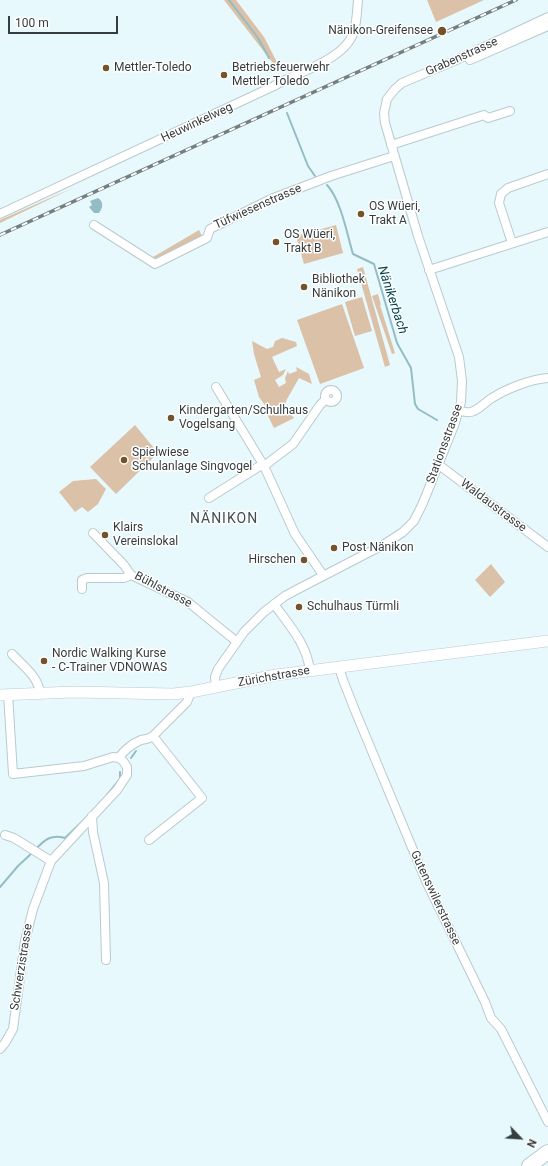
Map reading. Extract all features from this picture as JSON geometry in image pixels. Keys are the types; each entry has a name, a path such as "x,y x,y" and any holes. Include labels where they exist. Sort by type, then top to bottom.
{"highway":[{"path":"529,1166 548,1152"}],"main road":[{"name":"Zürichstrasse","path":"4,695 108,692 173,694 216,688 276,675 548,641"}],"street":[{"name":"Heuwinkelweg","path":"0,214 274,86 285,79 337,54 347,44 354,31 358,0"},
{"name":"Grabenstrasse","path":"385,107 387,99 395,88 548,17"},
{"path":"412,79 416,82 427,79 548,26"},
{"name":"Stationsstrasse","path":"216,688 214,680 216,673 237,642 256,620 274,604 291,592 383,545 399,535 409,526 422,505 459,411 462,391 459,358 429,270 394,156 384,119 385,107"},
{"path":"391,145 484,115 488,118 510,111"},
{"name":"Tüfwiesenstrasse","path":"94,225 155,264 207,238 210,229 271,199 331,176 394,156"},
{"path":"512,242 499,203 501,194 508,188 548,174"},
{"path":"429,270 512,242 520,242 548,232"},
{"path":"459,411 469,413 492,398 519,386 532,381 548,378"},
{"path":"216,387 264,465 295,534 323,575"},
{"path":"209,498 264,465 293,444 320,405 326,399"},
{"name":"Waldaustrasse","path":"439,464 548,547"},
{"name":"Bühlstrasse","path":"93,533 124,565 131,575 188,602 237,642"},
{"path":"82,589 82,580 86,578 124,578 131,575"},
{"path":"274,604 301,642 307,655 310,671"},
{"path":"12,654 38,681 40,693"},
{"name":"Gutenswilerstrasse","path":"339,667 353,707 426,881 486,1002 491,1018 501,1029 548,1122"},
{"path":"4,695 13,774 66,769 113,758 119,758 122,752 140,740 149,739 153,736 187,702 191,692"},
{"path":"149,840 202,798 153,736"},
{"name":"Schwerzistrasse","path":"0,1049 13,1029 25,941 33,909 51,861 117,790 127,775 127,767 119,758"},
{"path":"92,816 93,832 104,883 106,960"},
{"path":"5,835 14,838 51,861"}],"shaded area":[{"path":"224,0 236,0 264,37 281,70 279,71"},
{"path":"427,0 484,0 436,22"},
{"path":"75,187 0,223 0,220"},
{"path":"336,225 343,253 304,264 296,236"},
{"path":"199,230 204,240 155,264 148,260"},
{"path":"363,267 390,365 385,367 357,269"},
{"path":"378,294 395,353 392,354 372,296"},
{"path":"362,297 372,331 355,336 345,302"},
{"path":"342,304 364,368 320,384 297,320"},
{"path":"282,338 296,342 297,346 272,357 279,372 286,369 283,375 275,380 279,387 286,383 285,378 288,371 289,374 297,371 296,367 309,374 312,384 299,378 286,401 285,407 294,418 274,428 268,416 267,408 259,397 254,380 261,377 254,354 252,341 267,349 273,347 275,341"},
{"name":"Spielwiese Schulanlage Singvogel","path":"135,425 158,453 116,494 90,467"},
{"path":"96,479 106,489 98,504 88,512 82,507 75,512 59,492 73,481"},
{"path":"491,564 505,582 490,597 475,580"}],"water":[{"path":"98,198 102,203 102,207 99,213 94,213 89,207 92,205 90,201"}],"waterway":[{"name":"Nänikerbach","path":"229,0 258,38 269,58"},
{"name":"Nänikerbach","path":"287,113 308,166 315,176"},
{"name":"Nänikerbach","path":"327,185 332,191 340,208 353,254 374,264 397,343 411,368 415,404 418,409 437,420"},
{"name":"Nänikerbach","path":"131,758 136,751"},
{"name":"Nänikerbach","path":"107,795 120,779 120,772"},
{"name":"Nänikerbach","path":"36,849 42,842 49,838 65,838 88,816"},
{"name":"Nänikerbach","path":"0,887 18,866 32,853"}],"railway":[{"path":"0,235 516,0"}],"place":[{"name":"Nänikon-Greifensee","path":"442,31"},
{"name":"Mettler-Toledo","path":"106,68"},
{"name":"Betriebsfeuerwehr Mettler Toledo","path":"224,75"},
{"name":"OS Wüeri, Trakt A","path":"361,214"},
{"name":"OS Wüeri, Trakt B","path":"276,242"},
{"name":"Bibliothek Nänikon","path":"304,287"},
{"name":"Kindergarten/Schulhaus Vogelsang","path":"171,418"},
{"name":"Spielwiese Schulanlage Singvogel","path":"124,460"},
{"name":"Klairs Vereinslokal","path":"105,535"},
{"name":"Post Nänikon","path":"334,548"},
{"name":"Hirschen","path":"304,560"},
{"name":"Schulhaus Türmli","path":"299,607"},
{"name":"Nordic Walking Kurse - C-Trainer VDNOWAS","path":"44,661"}],"district":[{"name":"NÄNIKON","path":"224,519"}]}
